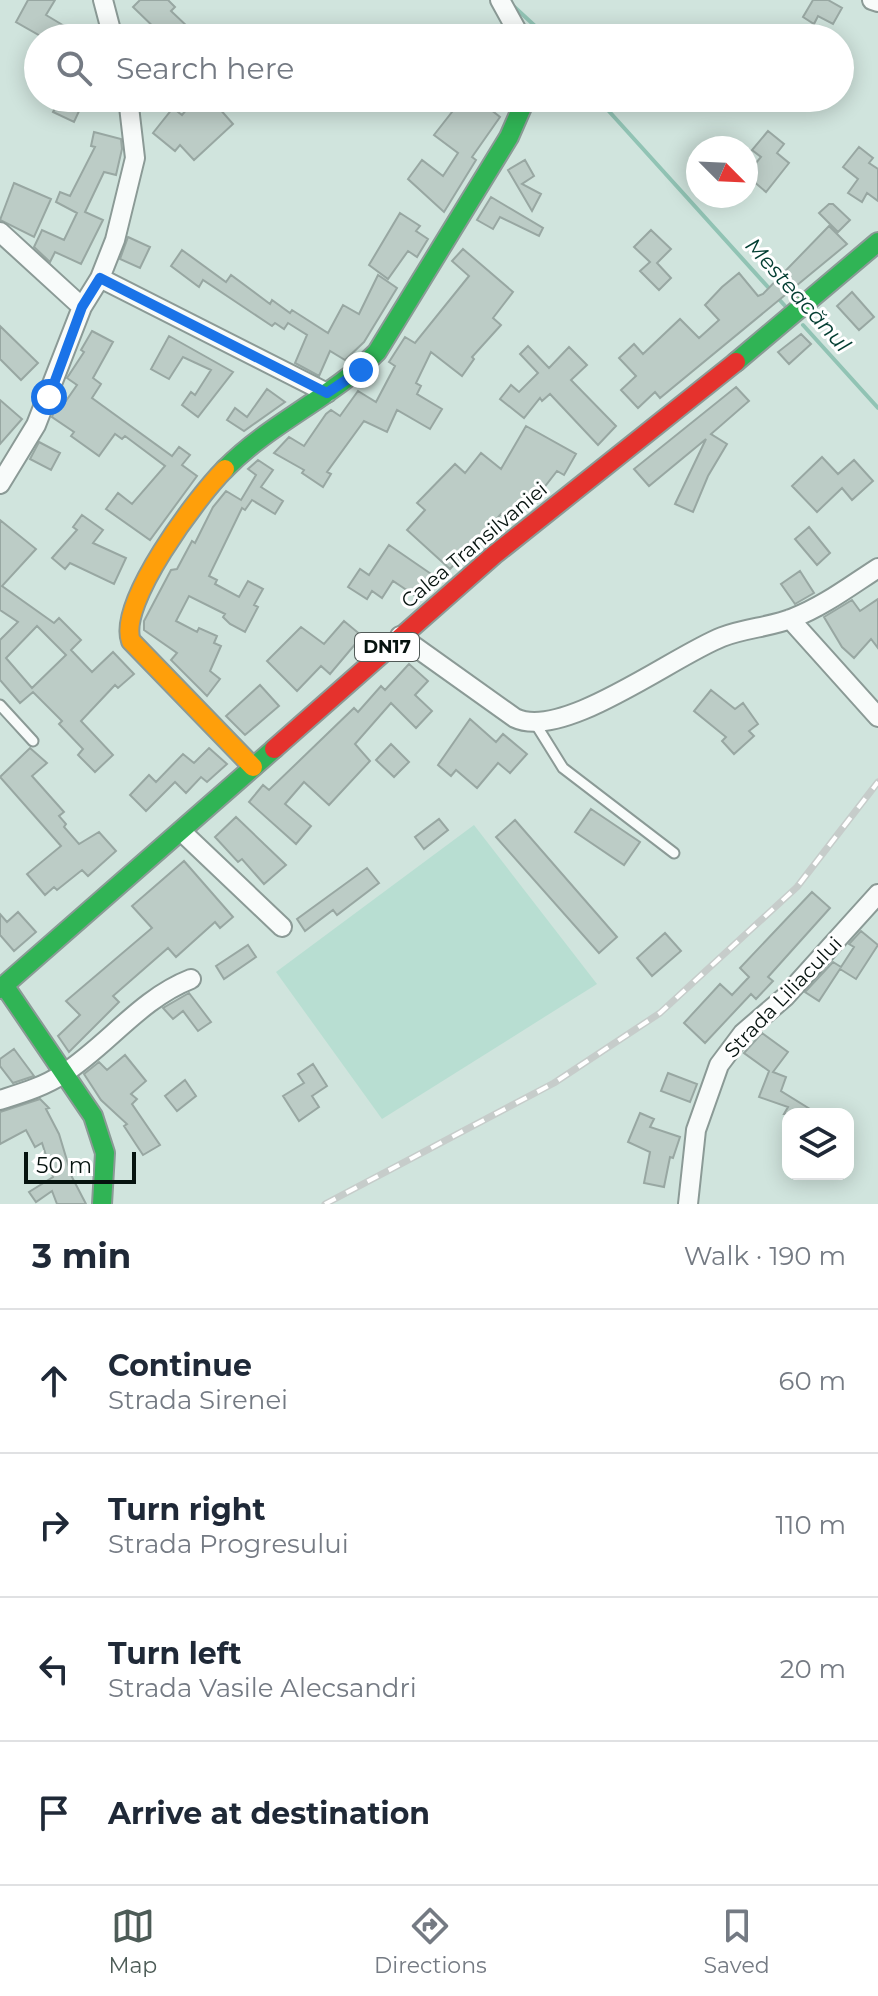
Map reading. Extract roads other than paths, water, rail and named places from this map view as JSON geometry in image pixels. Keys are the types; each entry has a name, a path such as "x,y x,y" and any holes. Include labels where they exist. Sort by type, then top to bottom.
{"main road":[{"path":"253,767 131,641 126,631 128,616 165,549 218,475 253,443 361,370 386,339 509,137 520,112"},
{"name":"Calea Transilvaniei","path":"2,987 400,636 646,430 802,308 878,242"},
{"path":"2,987 66,1072 93,1116 105,1153 102,1204"}],"street":[{"path":"103,0 109,24"},
{"path":"500,0 513,24"},
{"path":"872,0 878,2"},
{"path":"0,484 36,425 82,307 100,278 119,227 135,158 130,112"},
{"path":"0,232 82,307"},
{"path":"100,278 327,393"},
{"path":"400,636 515,718 535,723 575,713 721,637 790,619 822,605 878,568"},
{"path":"790,619 878,717"},
{"path":"181,831 282,927"},
{"name":"Strada Liliacului","path":"688,1204 696,1130 719,1065 743,1033 785,997 878,894"},
{"path":"0,1100 44,1085 66,1072 140,1009 191,979"}],"lane":[{"path":"0,705 33,741"},
{"path":"535,723 570,775 674,853"}],"waterway":[{"name":"Mesteacănul","path":"509,2 533,24"},
{"name":"Mesteacănul","path":"610,112 786,307"},
{"name":"Mesteacănul","path":"803,325 878,408"}],"railway":[{"path":"325,1204 554,1083 660,1013 797,887 878,782"}]}
